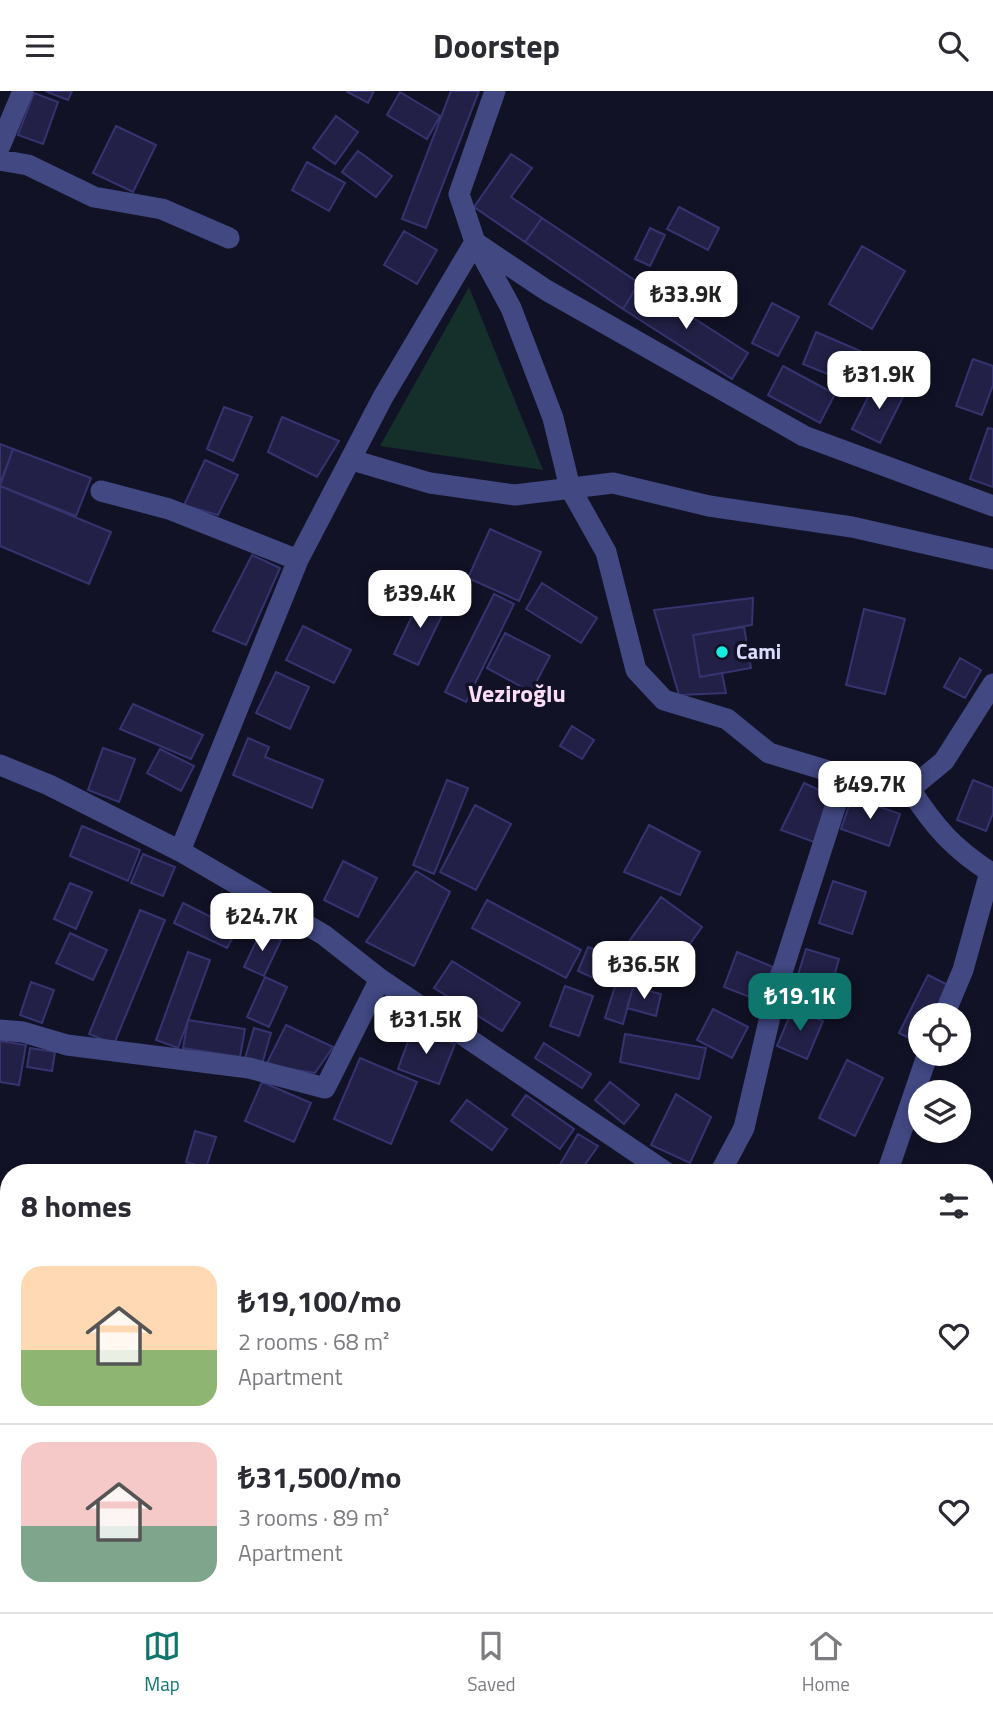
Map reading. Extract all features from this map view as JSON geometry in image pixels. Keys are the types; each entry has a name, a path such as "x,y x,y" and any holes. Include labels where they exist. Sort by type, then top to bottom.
{"street":[{"path":"0,146 23,91"},
{"path":"495,91 459,194 475,242 511,308 553,418 570,488 606,552 636,670 664,700 727,719 769,753 845,776 910,789 929,818 960,852 992,873 963,970 949,1003"},
{"path":"0,160 28,166 94,197 162,209 229,238"},
{"path":"180,851 298,560 383,397 475,242"},
{"path":"475,242 547,290 804,436 993,506"},
{"path":"352,460 430,482 515,495 613,483 709,506 852,527 993,559"},
{"path":"102,491 169,509 298,560"},
{"path":"910,789 944,761 993,684"},
{"path":"0,765 49,785 180,851 324,935 380,979 654,1164"},
{"path":"725,1164 744,1128 776,992 845,776"},
{"path":"0,1030 23,1032 67,1045 249,1068 325,1088 380,979"},
{"path":"890,1164 924,1066"}],"green space":[{"path":"469,287 543,470 380,446"}],"building":[{"path":"45,91 72,91 68,100"},
{"path":"346,91 374,91 368,103"},
{"path":"451,91 479,91 426,228 402,219"},
{"path":"400,92 440,116 427,139 387,115"},
{"path":"34,93 58,102 43,144 18,135"},
{"path":"336,116 358,132 335,164 313,148"},
{"path":"116,126 156,145 133,192 93,173"},
{"path":"358,151 392,176 376,197 342,172"},
{"path":"511,154 532,168 511,197 542,218 525,242 474,207"},
{"path":"307,162 345,183 329,211 292,190"},
{"path":"679,207 719,228 708,250 667,229"},
{"path":"542,218 639,283 623,309 525,242"},
{"path":"650,228 665,235 650,266 635,259"},
{"path":"404,231 437,250 417,284 384,265"},
{"path":"862,246 905,271 872,329 829,304"},
{"path":"639,283 748,353 732,379 623,309"},
{"path":"772,303 799,317 778,356 752,343"},
{"path":"816,332 872,356 859,387 803,364"},
{"path":"973,359 993,366 993,385 982,415 956,406"},
{"path":"783,366 835,394 820,423 768,395"},
{"path":"877,379 905,393 880,443 852,429"},
{"path":"224,407 252,417 233,461 207,449"},
{"path":"282,417 339,441 317,477 268,452"},
{"path":"988,428 993,429 993,487 970,479"},
{"path":"0,444 13,449 0,484"},
{"path":"13,449 91,478 76,516 0,486"},
{"path":"205,460 238,475 218,515 184,505"},
{"path":"0,486 111,532 89,584 0,546"},
{"path":"490,529 541,552 519,601 468,578"},
{"path":"252,555 280,568 246,645 213,631"},
{"path":"542,583 597,618 581,643 526,609"},
{"path":"494,594 514,604 466,702 445,692"},
{"path":"422,595 446,607 418,665 394,654"},
{"path":"753,598 752,625 693,635 700,677 722,673 726,693 679,695 654,610"},
{"path":"864,609 905,619 885,694 846,685"},
{"path":"303,626 351,650 334,683 286,660"},
{"name":"Cami","path":"744,627 751,668 700,677 693,635"},
{"path":"505,633 550,656 531,692 487,668"},
{"path":"960,658 981,670 965,698 944,687"},
{"path":"276,672 309,687 290,729 256,713"},
{"path":"133,704 203,735 191,759 120,729"},
{"path":"572,726 594,740 582,759 560,746"},
{"path":"248,738 269,747 265,757 323,780 312,808 233,775"},
{"path":"103,748 135,759 119,802 88,790"},
{"path":"160,749 194,766 181,791 147,773"},
{"path":"447,780 468,788 434,874 413,865"},
{"path":"973,780 993,788 993,813 986,831 957,820"},
{"path":"804,783 832,796 814,842 781,830"},
{"path":"852,797 900,814 889,846 841,829"},
{"path":"475,805 511,824 476,890 440,872"},
{"path":"649,825 700,852 680,895 624,872"},
{"path":"82,826 140,850 128,881 70,856"},
{"path":"143,854 175,867 163,896 131,883"},
{"path":"343,861 377,878 358,917 324,900"},
{"path":"416,871 450,892 414,966 366,942"},
{"path":"833,881 866,892 852,934 819,923"},
{"path":"70,883 92,892 76,929 54,919"},
{"path":"225,897 247,908 237,930 214,919"},
{"path":"661,897 702,927 666,977 625,947"},
{"path":"487,900 581,950 566,978 472,928"},
{"path":"183,903 237,930 227,948 174,923"},
{"path":"140,910 165,920 114,1044 89,1034"},
{"path":"261,931 281,940 264,976 244,967"},
{"path":"70,933 107,950 93,980 56,963"},
{"path":"588,947 618,959 607,984 578,971"},
{"path":"806,949 839,959 827,1001 793,991"},
{"path":"188,952 210,960 178,1048 156,1040"},
{"path":"737,952 773,967 760,1001 724,987"},
{"path":"452,961 520,1003 502,1031 434,988"},
{"path":"928,975 948,985 939,1003 914,1003"},
{"path":"265,977 287,987 269,1027 247,1017"},
{"path":"31,982 54,990 42,1023 20,1015"},
{"path":"616,983 633,987 623,1024 605,1018"},
{"path":"565,986 593,996 579,1036 550,1026"},
{"path":"633,987 661,994 656,1016 627,1008"},
{"path":"793,1008 823,1021 807,1059 777,1046"},
{"path":"713,1009 748,1027 732,1058 697,1040"},
{"path":"908,1015 908,1038 899,1033"},
{"path":"188,1020 245,1029 240,1057 183,1048"},
{"path":"286,1025 333,1047 315,1073 266,1065"},
{"path":"254,1028 271,1033 262,1064 245,1058"},
{"path":"413,1028 455,1044 439,1084 398,1069"},
{"path":"625,1034 706,1048 699,1079 620,1062"},
{"path":"0,1041 26,1045 19,1085 0,1082"},
{"path":"544,1043 591,1074 582,1088 535,1058"},
{"path":"30,1048 55,1052 52,1071 27,1067"},
{"path":"360,1058 417,1082 391,1144 334,1119"},
{"path":"847,1060 883,1078 855,1136 819,1118"},
{"path":"262,1082 311,1103 294,1142 245,1121"},
{"path":"610,1082 639,1105 624,1124 595,1100"},
{"path":"676,1094 711,1117 690,1163 651,1145"},
{"path":"526,1095 574,1129 560,1149 512,1115"},
{"path":"467,1100 507,1129 492,1150 451,1121"},
{"path":"195,1131 216,1137 207,1164 186,1162"},
{"path":"578,1134 598,1146 585,1164 560,1164"}],"place":[{"name":"Cami","path":"722,652"}],"district":[{"name":"Veziroğlu","path":"517,694"}]}
